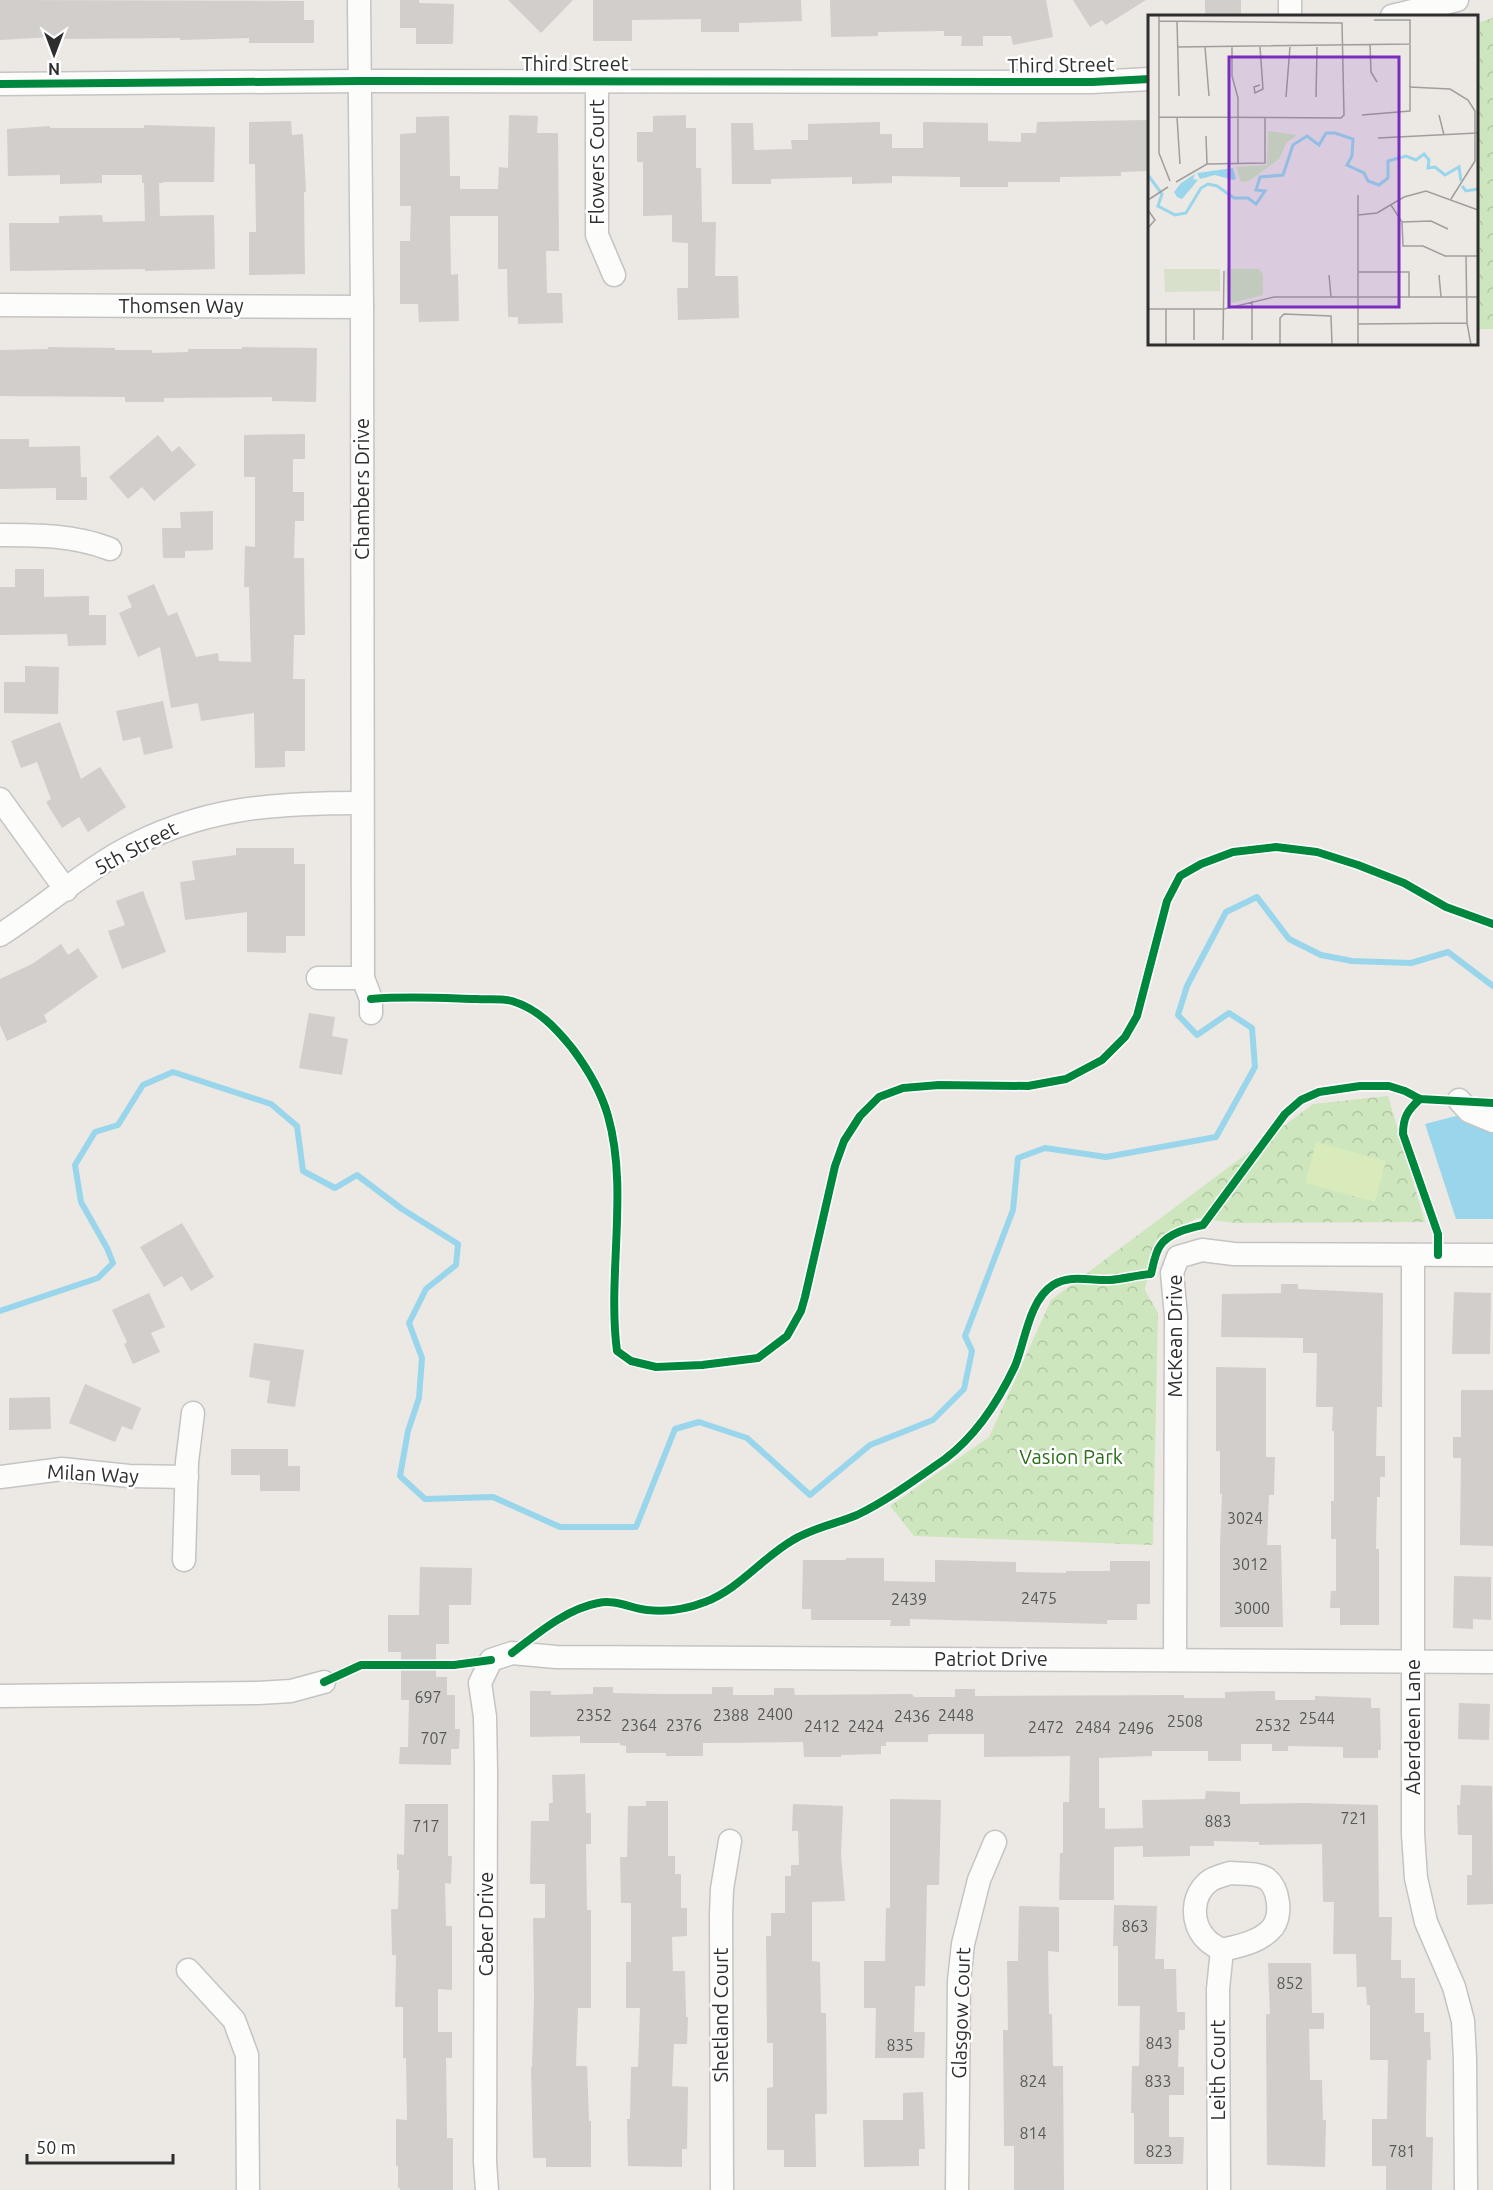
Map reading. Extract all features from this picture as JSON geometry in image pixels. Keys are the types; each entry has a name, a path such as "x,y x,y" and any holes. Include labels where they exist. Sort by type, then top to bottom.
{"street":[{"name":"Chambers Drive","path":"359,0 363,978 371,999 371,1013"},
{"path":"1396,15 1457,0"},
{"name":"Third Street","path":"0,84 361,81 1092,82 1148,79"},
{"name":"Flowers Court","path":"597,81 597,235 614,275"},
{"name":"Thomsen Way","path":"0,305 362,307"},
{"path":"0,536 70,537 91,541 110,549"},
{"path":"0,799 66,890"},
{"name":"5th Street","path":"0,935 118,853 158,832 195,819 234,810 280,804 362,803"},
{"path":"318,978 363,978"},
{"path":"1459,1100 1469,1111 1493,1121"},
{"name":"McKean Drive","path":"1175,1660 1176,1316 1172,1273 1178,1257 1202,1250 1234,1254 1493,1255"},
{"name":"Aberdeen Lane","path":"1413,1255 1413,1834 1416,1878 1426,1922 1454,1987 1463,2021 1466,2190"},
{"path":"184,1560 189,1438 193,1413"},
{"name":"Milan Way","path":"0,1477 62,1469 129,1476 187,1477"},
{"name":"Patriot Drive","path":"491,1660 512,1653 555,1657 1493,1662"},
{"name":"Caber Drive","path":"487,2190 485,2162 486,1760 485,1717 480,1683 491,1660"},
{"path":"0,1696 258,1693 291,1691 324,1682"},
{"name":"Shetland Court","path":"722,2190 721,1915 722,1889 730,1841"},
{"name":"Glasgow Court","path":"957,2190 959,1982 963,1944 979,1880 995,1842"},
{"name":"Leith Court","path":"1219,2190 1218,1989 1222,1950"},
{"path":"188,1970 234,2020 247,2055 249,2190"}],"green space":[{"path":"1493,18 1493,329 1478,329 1478,23"},
{"name":"Vasion Park","path":"1388,1096 1425,1222 1235,1223 1197,1218 1155,1243 1145,1290 1158,1313 1153,1545 914,1536 890,1506 989,1437 1051,1300 1313,1104"},
{"path":"1316,1142 1386,1161 1375,1202 1305,1183"}],"water":[{"path":"1456,1116 1493,1129 1493,1219 1456,1219 1425,1124"}],"building":[{"path":"0,0 304,1 304,20 314,20 314,43 249,43 249,38 180,40 180,38 51,39 51,37 0,40"},
{"path":"400,0 454,4 453,44 416,44 416,28 400,28"},
{"path":"508,0 573,0 541,33"},
{"path":"593,0 801,0 802,21 739,23 739,32 701,32 701,19 632,20 632,41 593,41"},
{"path":"830,0 1046,0 1053,37 1013,45 1011,36 983,36 983,46 961,46 962,36 944,36 944,31 878,32 878,36 831,37"},
{"path":"1073,0 1146,0 1106,25 1102,20 1090,27"},
{"path":"1205,0 1241,0 1241,15 1205,15"},
{"path":"509,115 538,116 537,133 558,133 559,251 546,251 547,293 562,293 563,323 518,324 518,317 508,317 507,269 498,269 498,216 450,216 451,275 458,274 459,321 419,322 418,304 400,304 400,241 410,241 411,206 400,206 400,134 416,133 416,117 449,116 450,176 460,176 460,189 498,189 499,167 508,168"},
{"path":"686,115 686,128 696,128 696,168 701,168 702,222 716,222 715,276 738,276 739,318 678,320 677,288 688,288 688,243 672,242 672,215 643,216 643,162 637,162 637,132 653,132 653,116"},
{"path":"1148,120 1148,171 1121,172 1121,176 1060,177 1060,182 1008,182 1008,187 960,187 960,177 892,176 892,183 852,184 852,177 771,179 771,184 732,184 731,123 753,123 754,150 792,149 791,140 808,140 808,124 880,122 880,134 892,134 892,148 923,148 923,122 988,123 988,141 1021,142 1021,133 1036,133 1037,122"},
{"path":"291,121 292,135 303,134 306,192 304,192 305,274 249,275 249,232 256,232 255,164 249,164 249,122"},
{"path":"144,125 215,127 214,182 159,183 160,216 214,215 215,269 10,271 9,223 59,223 59,216 102,215 103,222 145,221 142,175 102,175 102,183 60,184 60,175 8,176 7,129 50,126 50,128 144,128"},
{"path":"48,347 152,350 152,353 188,352 188,349 242,349 242,347 317,348 316,402 272,401 272,397 164,398 164,402 125,402 125,397 0,396 0,350 48,349"},
{"path":"305,434 305,459 293,459 293,492 304,492 304,521 295,521 294,558 304,558 305,635 294,635 293,679 305,679 305,751 285,751 285,767 255,768 254,713 201,721 198,703 171,708 160,647 138,657 119,613 132,607 127,596 154,584 168,616 177,612 196,657 218,653 219,661 251,662 249,587 244,587 245,546 255,547 255,477 244,477 244,435"},
{"path":"158,435 172,452 179,446 196,465 154,501 142,487 128,499 109,477"},
{"path":"0,439 29,439 29,447 80,446 81,477 87,477 87,500 56,500 56,488 0,489"},
{"path":"213,511 213,550 185,551 185,558 163,558 162,528 181,528 180,512"},
{"path":"15,569 44,569 44,597 89,596 89,615 106,615 106,645 68,646 67,634 0,635 0,587 15,587"},
{"path":"25,666 59,667 58,714 4,713 4,682 25,682"},
{"path":"163,701 173,748 144,755 140,737 123,741 116,711"},
{"path":"60,722 81,779 100,767 126,807 88,832 79,817 62,828 46,802 51,799 37,762 21,768 11,741"},
{"path":"236,848 294,848 294,864 305,864 305,936 286,936 286,953 247,952 247,912 185,920 180,882 195,880 192,861 236,855"},
{"path":"143,891 166,952 122,969 108,931 125,925 116,901"},
{"path":"61,944 68,955 78,948 98,977 44,1015 47,1022 7,1041 0,1025 0,979 32,964"},
{"path":"309,1013 335,1017 332,1036 348,1039 342,1075 299,1068"},
{"path":"182,1223 214,1277 191,1291 182,1276 164,1287 140,1247"},
{"path":"1281,1284 1298,1284 1298,1289 1383,1293 1382,1407 1377,1407 1376,1456 1385,1456 1385,1477 1380,1477 1380,1497 1377,1497 1376,1549 1379,1549 1379,1625 1340,1625 1340,1608 1330,1608 1331,1591 1336,1591 1336,1539 1331,1539 1331,1501 1334,1501 1333,1407 1316,1407 1317,1353 1303,1353 1303,1338 1221,1337 1222,1294 1281,1293"},
{"path":"1454,1292 1491,1293 1490,1354 1452,1354"},
{"path":"149,1293 165,1327 151,1333 160,1352 133,1364 124,1344 127,1342 112,1310"},
{"path":"254,1343 304,1350 295,1407 267,1403 270,1381 249,1377"},
{"path":"1216,1367 1266,1368 1266,1457 1275,1457 1274,1495 1269,1495 1267,1545 1281,1545 1283,1627 1220,1627 1222,1494 1220,1494 1220,1451 1216,1451"},
{"path":"85,1384 141,1408 132,1430 122,1426 115,1442 69,1423"},
{"path":"1461,1390 1493,1390 1493,1546 1460,1545 1461,1458 1453,1458 1453,1437 1461,1437"},
{"path":"50,1397 51,1429 9,1430 9,1398"},
{"path":"231,1449 288,1449 288,1466 300,1466 300,1491 260,1491 260,1475 231,1475"},
{"path":"846,1558 884,1558 884,1581 935,1582 935,1560 1016,1562 1016,1572 1066,1573 1066,1571 1110,1571 1110,1561 1150,1561 1150,1604 1137,1604 1137,1620 1107,1620 1107,1624 910,1619 910,1626 890,1626 891,1620 811,1620 811,1609 802,1609 803,1560 846,1560"},
{"path":"420,1567 472,1568 471,1605 449,1605 449,1644 436,1644 436,1677 447,1677 447,1695 455,1695 455,1729 460,1729 459,1749 451,1749 451,1765 399,1764 400,1747 408,1747 409,1700 401,1700 401,1652 388,1652 388,1615 419,1615"},
{"path":"1454,1576 1491,1577 1491,1620 1473,1619 1473,1629 1453,1628"},
{"path":"593,1687 613,1687 613,1693 659,1694 712,1694 712,1687 733,1687 733,1695 774,1695 774,1688 794,1688 795,1695 912,1694 914,1697 955,1697 955,1689 975,1689 975,1696 1184,1695 1184,1698 1225,1698 1225,1692 1275,1691 1275,1700 1315,1700 1315,1696 1371,1698 1371,1708 1380,1708 1381,1750 1378,1750 1378,1758 1343,1758 1343,1747 1288,1746 1288,1751 1272,1751 1272,1744 1241,1744 1241,1761 1208,1761 1208,1751 1152,1751 1152,1756 1099,1758 1099,1808 1105,1808 1105,1829 1143,1828 1142,1800 1205,1799 1206,1791 1240,1792 1240,1804 1378,1805 1379,1917 1392,1917 1391,1960 1401,1960 1401,1978 1415,1978 1415,2013 1424,2013 1424,2032 1430,2032 1431,2060 1427,2060 1426,2137 1433,2137 1432,2190 1386,2190 1386,2166 1372,2166 1372,2119 1387,2119 1388,2060 1370,2060 1370,2005 1367,2005 1366,1987 1357,1987 1356,1954 1333,1954 1334,1902 1323,1902 1322,1844 1259,1845 1259,1842 1214,1841 1214,1846 1190,1846 1190,1856 1143,1857 1143,1846 1114,1847 1114,1900 1059,1900 1060,1853 1063,1853 1063,1802 1069,1802 1070,1756 984,1757 984,1734 931,1734 928,1735 928,1742 886,1742 886,1746 881,1746 881,1754 841,1755 841,1757 804,1757 803,1742 703,1743 703,1756 666,1756 666,1753 626,1753 626,1746 620,1743 580,1743 580,1736 530,1737 530,1691 551,1691 551,1695 593,1694"},
{"path":"1459,1703 1490,1704 1489,1740 1458,1739"},
{"path":"585,1774 586,1813 591,1813 591,1844 586,1844 587,1910 591,1910 591,2008 578,2008 576,2066 587,2066 589,2121 591,2121 591,2167 546,2167 546,2158 533,2158 531,2067 534,1999 533,1918 545,1918 545,1884 530,1884 531,1821 549,1821 549,1803 553,1803 552,1775"},
{"path":"1461,1785 1492,1786 1493,1904 1467,1905 1467,1875 1472,1875 1472,1835 1458,1835 1457,1805 1460,1805"},
{"path":"890,1799 941,1800 939,1885 927,1885 925,1986 915,1986 914,2032 925,2032 924,2058 875,2058 876,2008 864,2008 864,1961 885,1961 886,1908 890,1908"},
{"path":"646,1801 668,1801 668,1856 675,1856 675,1874 681,1874 681,1908 687,1908 687,1936 672,1937 673,1971 685,1971 686,2017 688,2017 687,2044 674,2044 672,2086 688,2087 687,2149 682,2149 682,2167 628,2166 627,2119 630,2119 631,2067 638,2067 640,2008 626,2008 626,1962 631,1962 631,1903 621,1903 620,1857 627,1857 628,1806 646,1806"},
{"path":"405,1804 448,1804 448,1856 452,1856 451,1884 445,1883 446,1926 452,1926 452,1990 438,1989 438,2032 452,2032 452,2058 446,2058 447,2138 453,2138 453,2190 400,2190 398,2188 396,2119 407,2120 406,2058 403,2058 403,2007 395,2007 396,1955 392,1955 391,1909 398,1909 397,1854 404,1855"},
{"path":"793,1804 843,1806 841,1855 845,1901 812,1902 812,1961 820,1962 821,2013 826,2013 827,2114 815,2114 816,2167 784,2167 784,2150 767,2150 767,2088 773,2087 773,2043 767,2043 766,1936 771,1936 771,1913 785,1913 785,1876 791,1876 791,1865 799,1865 798,1831 792,1831"},
{"path":"1114,1905 1157,1906 1155,1959 1164,1959 1164,1969 1176,1969 1177,2012 1185,2012 1185,2030 1179,2030 1178,2067 1184,2067 1184,2095 1169,2095 1169,2137 1184,2137 1183,2164 1134,2164 1134,2113 1131,2113 1132,2066 1139,2066 1140,2006 1118,2006 1118,1946 1113,1946"},
{"path":"1019,1906 1059,1907 1059,1952 1048,1951 1049,2014 1052,2014 1053,2066 1063,2066 1064,2190 1014,2190 1014,2146 1004,2146 1003,2030 1008,2030 1007,1961 1018,1961"},
{"path":"1268,1963 1311,1963 1312,2013 1324,2013 1324,2029 1309,2029 1310,2080 1322,2080 1323,2120 1326,2120 1325,2167 1267,2165 1266,2014 1270,2014"},
{"path":"923,2092 925,2149 919,2149 919,2166 864,2167 863,2120 903,2120 903,2093"}],"waterway":[{"path":"0,1311 98,1278 113,1263 81,1202 75,1165 95,1132 118,1125 143,1085 173,1072 271,1104 297,1126 303,1171 335,1188 357,1175 402,1209 458,1244 456,1265 426,1289 409,1323 422,1358 419,1398 408,1431 400,1476 425,1499 493,1497 560,1527 636,1527 675,1429 699,1422 747,1438 810,1495 870,1445 933,1420 964,1389 972,1351 965,1336 1013,1210 1018,1158 1045,1148 1106,1157 1216,1137 1255,1067 1252,1028 1229,1013 1197,1035 1178,1015 1187,986 1226,912 1257,897 1289,939 1321,955 1352,961 1411,963 1448,952 1493,986"}],"cycle path":[{"path":"0,84 361,81 1092,82 1148,79"},
{"path":"371,999 508,1000 521,1004 538,1014 559,1033 578,1056 597,1089 608,1116 614,1144 617,1173 614,1293 617,1351 631,1361 656,1367 702,1365 758,1358 787,1336 801,1311 835,1166 844,1141 860,1116 879,1097 903,1088 939,1085 1028,1086 1066,1079 1102,1060 1125,1037 1137,1016 1167,901 1180,876 1201,864 1233,852 1276,847 1317,852 1404,883 1446,907 1493,924"},
{"path":"512,1653 563,1616 586,1606 610,1602 662,1611 705,1602 729,1589 793,1540 808,1532 857,1515 902,1489 945,1459 977,1429 1001,1392 1015,1366 1033,1311 1045,1292 1053,1285 1067,1280 1110,1280 1151,1274 1157,1252 1164,1241 1179,1232 1203,1225 1285,1114 1301,1100 1319,1092 1360,1086 1389,1086 1420,1099 1493,1103"},
{"path":"1420,1099 1407,1114 1403,1134 1438,1234 1438,1255"},
{"path":"324,1682 361,1665 454,1665 491,1660"}]}
